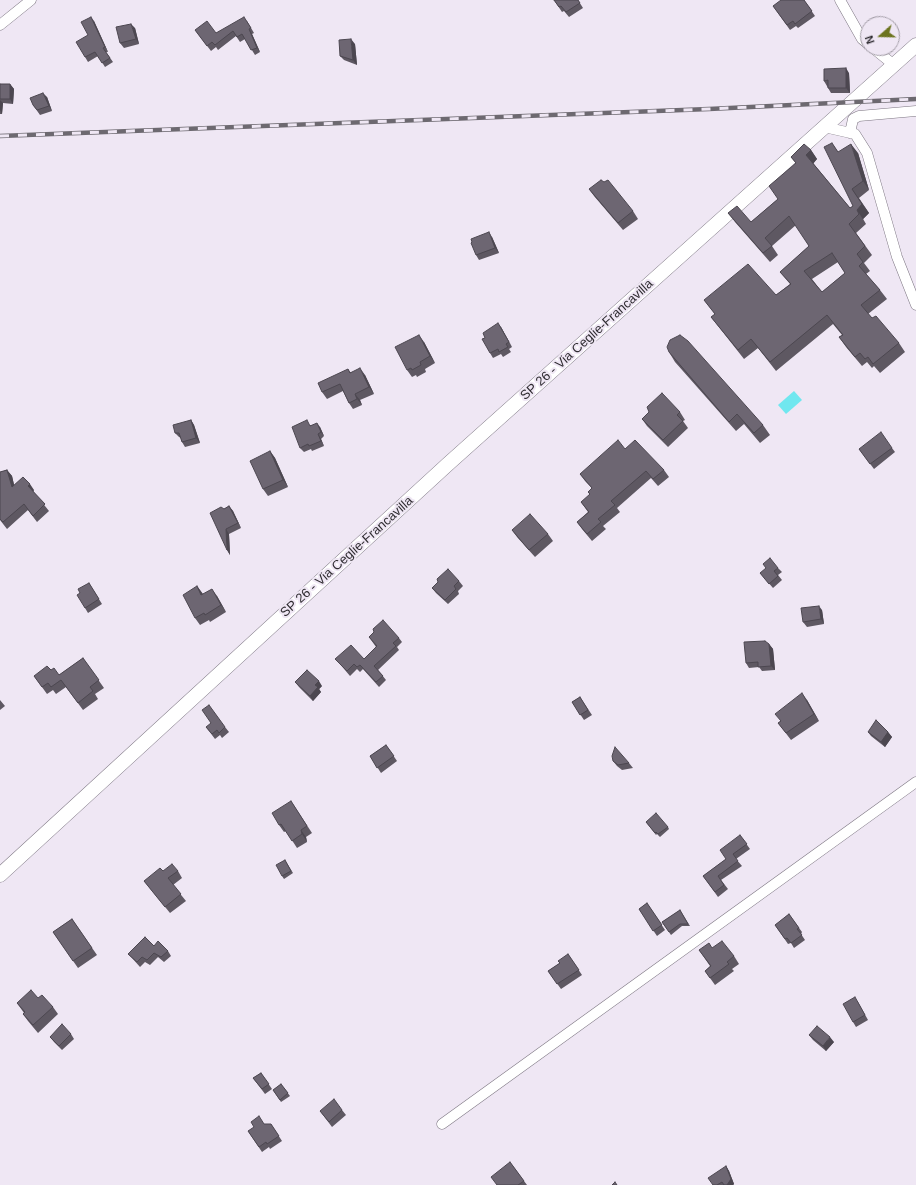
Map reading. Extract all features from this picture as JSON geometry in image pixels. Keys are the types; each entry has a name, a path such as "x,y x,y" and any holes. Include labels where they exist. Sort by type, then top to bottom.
{"main road":[{"name":"SP 26 - Via Ceglie-Francavilla","path":"0,875 448,464 916,45"}],"street":[{"path":"0,25 31,0"},
{"path":"840,0 860,35"},
{"path":"883,56 894,65"},
{"path":"850,133 853,119 859,116 916,111"},
{"path":"824,127 855,134 867,153 897,257 916,305"},
{"path":"442,1124 916,782"}],"water":[{"path":"794,391 802,400 786,414 778,405"}],"building":[{"path":"554,0 578,0 580,3 566,12 561,6 559,7"},
{"path":"781,0 804,0 812,11 795,24 793,21 787,25 773,6"},
{"path":"91,17 105,47 103,48 110,58 102,63 95,52 85,57 76,42 88,35 81,22"},
{"path":"244,17 251,28 249,29 257,48 251,50 242,34 237,37 233,31 215,45 212,42 207,46 195,30 207,21 216,33"},
{"path":"131,24 136,39 120,43 116,27"},
{"path":"351,39 353,60 340,56 339,40"},
{"path":"846,68 846,88 828,88 828,80 824,81 824,69"},
{"path":"0,84 10,84 10,99 0,99"},
{"path":"43,93 49,106 37,110 30,98"},
{"path":"832,143 838,152 851,144 863,181 852,189 862,204 857,210 859,214 849,224 865,246 857,254 863,262 859,266 880,290 861,305 872,318 876,316 899,343 873,364 868,357 865,359 860,353 855,357 839,337 843,335 827,315 770,362 751,339 738,350 711,317 715,314 704,300 748,264 776,295 791,284 780,272 809,246 789,216 765,238 772,246 763,253 728,213 737,206 751,222 778,199 769,186 796,163 791,157 804,144 811,150 806,155 850,208 853,206 824,147","holes":["832,253 845,273 822,292 804,271"]},
{"path":"601,180 604,182 608,180 633,211 618,223 589,189"},
{"path":"489,232 495,248 476,255 471,239"},
{"path":"498,323 509,342 506,344 508,347 499,352 498,349 490,353 482,339 485,338 483,333"},
{"path":"419,335 430,356 420,362 421,365 412,370 411,368 407,370 395,347"},
{"path":"680,335 688,341 763,425 754,433 737,414 729,422 669,352 667,347 670,340"},
{"path":"360,368 369,387 355,394 357,399 349,403 340,384 322,392 318,383 348,369 350,373"},
{"path":"662,393 680,412 677,415 683,421 663,440 642,419 649,412 647,407"},
{"path":"191,420 196,438 182,442 179,433 175,433 173,425"},
{"path":"307,420 310,426 317,423 321,432 318,434 321,441 309,446 308,444 300,448 292,427"},
{"path":"881,432 892,448 870,464 859,449"},
{"path":"618,440 625,449 635,440 664,470 653,479 646,471 611,501 615,505 598,519 601,522 587,534 577,522 589,512 581,502 590,494 588,492 592,488 580,474"},
{"path":"270,451 283,480 263,489 250,461"},
{"path":"7,470 12,487 23,477 30,484 28,486 45,504 33,516 24,504 3,522 0,519 0,472"},
{"path":"229,506 238,523 226,529 227,550 210,513 221,507 224,509"},
{"path":"530,514 548,534 529,550 512,530"},
{"path":"770,558 778,568 774,571 778,576 769,584 760,573 766,568 763,564"},
{"path":"448,569 459,581 454,586 456,589 445,600 432,588 438,582 437,579"},
{"path":"89,583 99,599 85,608 77,595 80,593 78,589"},
{"path":"197,586 201,595 212,589 221,605 205,615 204,613 195,618 183,595"},
{"path":"819,606 821,619 803,622 801,608"},
{"path":"383,620 399,638 393,643 396,646 374,666 383,676 376,682 360,665 357,667 354,664 347,671 335,659 351,645 364,659 377,646 369,637 374,632 373,629"},
{"path":"765,641 769,644 771,666 758,667 758,662 746,663 744,642"},
{"path":"83,658 99,680 90,687 93,691 78,703 61,680 51,687 48,683 42,687 34,676 47,666 51,670 54,668 59,675"},
{"path":"307,670 319,681 315,685 318,687 310,696 295,682"},
{"path":"802,693 814,714 786,733 778,723 781,721 775,714"},
{"path":"580,697 588,710 580,715 572,702"},
{"path":"209,705 225,727 219,733 217,730 212,734 206,727 211,723 202,710"},
{"path":"876,720 888,732 881,742 868,732"},
{"path":"386,745 394,756 377,768 370,756"},
{"path":"615,747 629,763 618,765 613,761 612,756"},
{"path":"291,801 307,826 301,830 302,834 292,841 281,824 279,825 272,813"},
{"path":"656,813 668,827 658,834 656,832 655,833 646,822"},
{"path":"740,835 747,844 733,854 738,861 718,876 724,885 715,892 703,876 726,859 720,850"},
{"path":"285,860 291,871 282,876 276,865"},
{"path":"172,864 178,871 168,878 181,894 165,907 144,881 160,868 163,871"},
{"path":"647,903 662,925 653,931 639,909"},
{"path":"680,910 688,924 680,924 669,932 662,922"},
{"path":"789,914 802,935 791,943 787,938 785,939 775,925"},
{"path":"72,919 92,948 73,961 53,932"},
{"path":"145,937 154,946 158,941 168,951 161,957 154,953 147,960 142,957 137,962 128,954"},
{"path":"722,941 734,956 727,962 729,964 710,978 705,971 711,966 699,950 709,943 712,948"},
{"path":"568,954 579,970 557,984 548,971 560,963 558,961"},
{"path":"31,990 38,998 42,995 53,1007 33,1025 23,1014 25,1012 17,1003"},
{"path":"855,997 865,1015 853,1022 843,1004"},
{"path":"62,1024 71,1034 59,1046 50,1037"},
{"path":"817,1026 830,1037 823,1046 809,1035"},
{"path":"261,1073 269,1084 262,1089 253,1078"},
{"path":"281,1084 288,1093 280,1100 273,1090"},
{"path":"334,1099 342,1110 329,1122 320,1111"},
{"path":"259,1116 264,1124 271,1124 279,1136 267,1144 266,1142 259,1147 248,1131 254,1127 251,1122"},
{"path":"510,1162 524,1181 518,1185 497,1185 491,1177"},
{"path":"726,1166 731,1179 727,1185 724,1185 722,1182 717,1185 713,1185 708,1178"}],"railway":[{"path":"0,136 709,109 916,99"}]}
